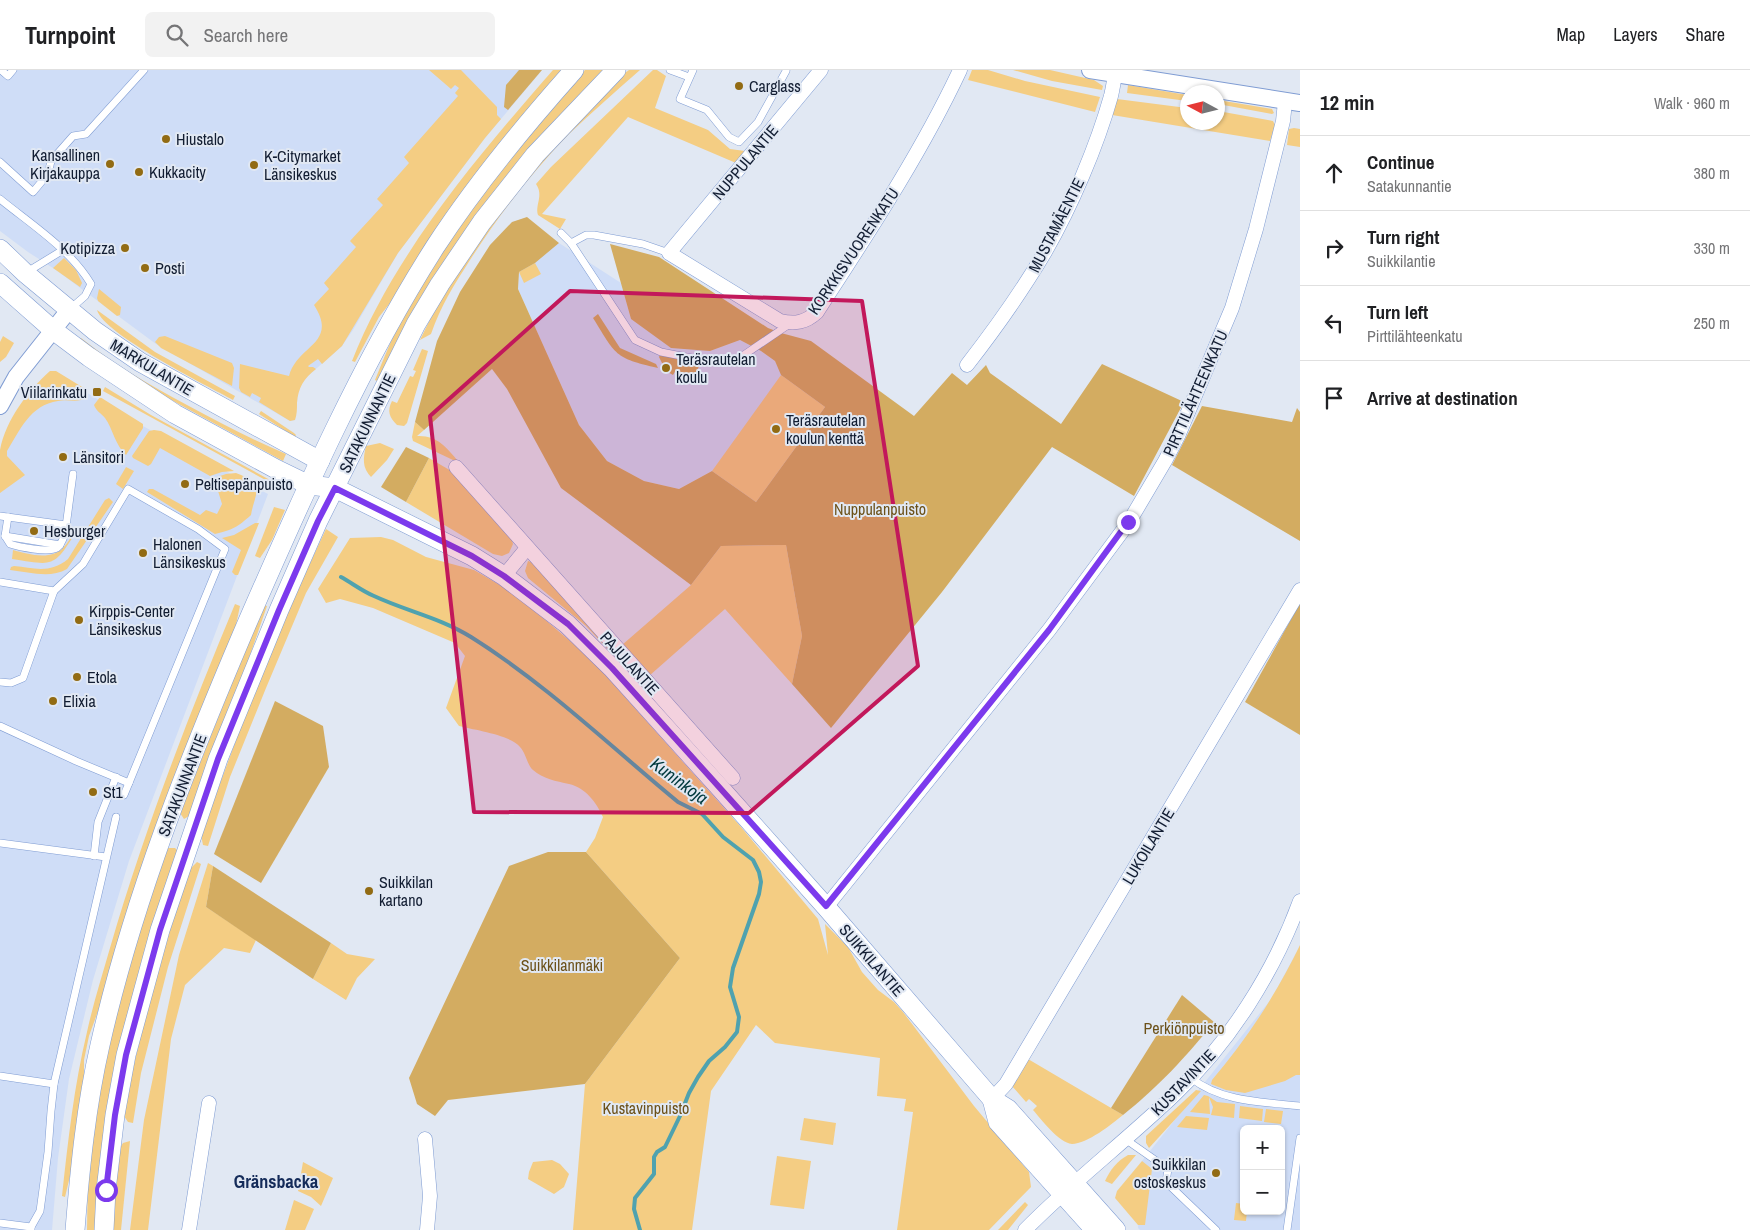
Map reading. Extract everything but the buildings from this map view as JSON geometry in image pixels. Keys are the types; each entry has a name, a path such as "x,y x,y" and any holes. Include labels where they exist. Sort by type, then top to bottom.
{"main road":[{"name":"SATAKUNNANTIE","path":"74,1230 88,1110 99,1049 131,927 172,808 234,653 320,461 378,345 435,248 487,174 574,70"},
{"name":"SATAKUNNANTIE","path":"104,1230 106,1190 122,1072 140,997 160,930 218,759 318,521 416,324 471,237 535,155 616,70"},
{"name":"MARKULANTIE","path":"0,249 25,273 95,331 140,362 320,461"},
{"name":"MARKULANTIE","path":"0,283 53,330 89,357 175,414 309,485 335,488"},
{"path":"320,461 335,488"},
{"name":"SUIKKILANTIE","path":"335,488 472,556 504,576 568,624 727,784 826,906 992,1099 998,1122 1116,1230"},
{"name":"SUIKKILANTIE","path":"1069,1189 1095,1230"}],"street":[{"name":"NUPPULANTIE","path":"669,253 821,70"},
{"name":"KORKKISVUORENKATU","path":"669,253 780,321 791,323 806,320 816,312 896,190 942,108 960,70"},
{"path":"1090,70 1116,72 1293,103"},
{"name":"MUSTAMÄENTIE","path":"967,365 998,325 1046,251 1094,147 1112,95 1116,72"},
{"name":"PIRTTILÄHTEENKATU","path":"826,906 1049,630 1128,522 1165,461 1178,436 1232,308 1256,229 1283,121 1293,103"},
{"path":"0,406 16,377 69,310"},
{"name":"PAJULANTIE","path":"456,467 727,784"},
{"path":"504,576 527,548"},
{"name":"LUKOILANTIE","path":"992,1099 1006,1084 1300,590"},
{"name":"KUSTAVINTIE","path":"1025,1230 1191,1078 1235,1025 1269,969 1300,901"},
{"path":"189,1230 209,1104"},
{"path":"425,1139 430,1196 427,1230"}],"lane":[{"path":"1,70 8,76 13,70"},
{"path":"0,162 33,192 48,174 51,161 73,136 86,134 144,70"},
{"path":"670,70 689,78"},
{"path":"693,70 680,99 707,110 729,137 739,142 758,122 786,70"},
{"path":"0,200 63,250 82,269 92,284 85,296 69,310"},
{"path":"562,234 572,243 634,340 661,352 702,360 734,361 791,323"},
{"path":"572,243 586,235 594,235 643,244 669,253"},
{"path":"25,273 63,250"},
{"path":"66,525 4,516 5,536 12,545 46,550 54,549 62,541 66,525 73,474"},
{"path":"0,682 11,683 24,678 54,591 83,564 128,489 225,548 124,795"},
{"path":"0,582 54,591"},
{"path":"0,726 129,783"},
{"path":"94,856 98,822 116,777"},
{"path":"0,1223 31,1229 40,1211 54,1084 116,817"},
{"path":"0,843 106,857"},
{"path":"0,1076 54,1084"},
{"path":"1191,1078 1202,1087 1238,1099 1300,1106"},
{"path":"1286,1230 1300,1138"},
{"path":"1125,1139 1168,1169 1166,1182 1216,1230"}],"highlighted area":[{"path":"570,291 862,301 918,666 749,813 474,812 430,416"}],"shaded area":[{"path":"0,70 542,70 485,138 398,253 342,346 302,383 298,393 295,420 290,421 156,344 0,231"},
{"name":"Teräsrautelan koulu","path":"559,243 621,283 631,319 710,351 740,340 775,361 782,375 756,502 712,471 679,489 644,481 607,461 579,425 518,289 519,272"},
{"path":"53,372 130,419 268,494 129,861 93,980 69,1079 58,1158 52,1230 0,1230 0,454 25,397"},
{"path":"1296,953 1300,954 1300,1230 1140,1230 1138,1228 1142,1161 1272,998"}],"green space":[{"path":"429,70 461,70 497,107 497,115 501,119 398,253 342,346 322,364 318,359 308,366 316,369 302,384 298,398 297,414 295,420 290,421 259,402 261,398 252,393 250,397 241,392 239,388 240,364 289,376 293,366 300,357 314,344 322,328 314,305 329,289 324,283 356,247 350,241 383,205 377,199 409,163 404,157 458,96 455,93 459,88 455,85 451,89"},
{"path":"519,70 542,70 508,110 504,107 506,85"},
{"path":"553,70 563,70 499,144 453,205 401,289 379,317 355,362 352,361 370,321 414,245 468,172"},
{"path":"585,70 605,70 569,108 379,382 375,380 397,328 416,293 459,225 507,161"},
{"path":"629,70 640,70 569,134 516,194 459,278 444,304 431,334 420,340 458,271 503,207 557,142"},
{"path":"653,70 657,70 666,76 655,108 708,130 730,149 745,151 736,163 628,117 542,214 566,219 560,229 538,215 539,192 536,184 551,167"},
{"path":"972,70 988,70 1025,81 1100,97 1095,112 968,80"},
{"path":"1013,70 1050,70 1094,80 1103,86 1102,90 1052,81"},
{"path":"1128,85 1180,94 1180,100 1127,93"},
{"path":"1117,99 1180,107 1180,126 1112,115"},
{"path":"1225,101 1272,109 1274,113 1225,105"},
{"path":"1225,112 1273,121 1275,125 1270,141 1203,130 1225,130"},
{"path":"1289,129 1300,129 1300,147 1287,145"},
{"name":"Nuppulanpuisto","path":"527,217 559,243 535,263 519,272 518,289 579,425 607,461 644,481 679,489 712,471 756,502 825,407 781,375 775,361 740,340 710,351 671,348 631,319 610,244 659,257 768,328 811,341 914,416 952,373 967,385 986,365 990,373 1061,424 1102,364 1184,402 1134,496 1052,447 942,592 831,728 792,684 802,636 786,545 721,546 691,585 561,488 507,389 492,369 424,430 415,422 437,341 460,292 490,245 512,222"},
{"path":"64,258 76,270 82,283 80,287 53,268"},
{"path":"535,263 541,274 524,283 519,272"},
{"path":"99,289 121,307 120,315 117,316 98,301"},
{"path":"97,310 155,352 235,396 233,400 136,345 117,332 104,320"},
{"path":"598,314 620,348 656,364 658,368 624,358 618,353 593,318"},
{"path":"3,336 14,343 6,357 0,362 0,342"},
{"path":"165,336 232,363 234,368 232,386 161,348 155,342 159,337"},
{"path":"79,338 119,366 199,412 286,454 283,461 122,373"},
{"path":"422,349 428,351 407,423 404,426 397,425 390,414 390,405 392,401 397,403 410,376 413,377 416,371 413,370"},
{"path":"661,352 702,360 692,381 676,370 673,375 666,371 659,357"},
{"path":"50,371 56,371 87,390 81,400 61,400 48,403 33,413 21,427 7,451 7,456 25,475 0,493 0,450 7,427 19,406"},
{"name":"Teräsrautelan koulun kenttä","path":"781,375 825,407 756,502 712,471"},
{"path":"105,387 151,415 270,480 269,482 103,391"},
{"path":"100,397 143,424 143,428 126,455 119,447 105,418 94,405"},
{"path":"1202,406 1292,422 1297,408 1300,412 1300,541 1172,465"},
{"path":"261,411 294,433 295,437 259,414"},
{"path":"415,422 424,430 417,436 424,436 441,443 458,461 413,441"},
{"path":"149,431 161,431 234,471 210,476 160,448 148,466 133,458 132,456"},
{"path":"380,443 394,449 387,460 371,477 364,463 366,446"},
{"path":"406,447 429,458 406,502 381,487"},
{"path":"429,458 453,472 511,537 513,544 509,553 502,556 493,554 406,502"},
{"path":"126,467 134,471 123,489 116,484"},
{"path":"236,473 252,481 257,490 251,515 234,528 215,534 147,492 149,489 153,489 200,515 206,510 217,514 222,504 214,478"},
{"path":"109,498 113,502 67,569 54,574 10,570 14,566 35,569 55,567 68,559 105,500"},
{"path":"274,507 285,510 272,540 260,558 255,556"},
{"path":"255,523 259,523 238,575 235,575 232,572 241,550 222,538 234,535"},
{"path":"326,529 338,537 306,593 230,777 208,846 203,845 201,835 255,689"},
{"path":"74,531 76,532 62,553 51,562 36,563 12,559 13,550 39,555 58,552 63,548"},
{"name":"Kustavinpuisto","path":"381,537 393,540 426,557 474,570 505,588 590,658 741,827 818,919 828,955 825,924 848,947 862,972 878,990 894,1002 903,1012 974,1106 1029,1172 1031,1187 989,1230 897,1230 913,1112 904,1111 906,1099 877,1096 880,1058 775,1043 756,1025 711,1091 692,1230 573,1230 585,1084 680,958 586,852 595,838 603,817 590,796 575,786 541,776 531,768 520,747 509,739 459,726 446,708 465,656 455,643 373,608 340,599 326,603 318,589 350,538"},
{"path":"786,545 802,636 792,684 725,609 649,676 622,645 691,585 721,546"},
{"path":"528,561 536,564 709,755 706,758 586,626 528,578 525,571"},
{"path":"1300,603 1300,735 1245,702"},
{"path":"235,604 240,606 234,634 140,871 105,992 89,1036 84,1060 84,1091 65,1197 62,1196 75,1093 82,1052 98,990 123,904 152,818 200,689"},
{"path":"263,605 267,606 239,687 189,816 184,819 180,813"},
{"path":"275,701 323,726 329,767 261,883 214,854"},
{"path":"167,848 175,848 178,851 96,1230 87,1230 88,1170 96,1107 107,1051 140,922"},
{"name":"Suikkilanmäki","path":"548,852 586,852 680,958 585,1084 448,1100 435,1116 417,1104 409,1078 509,866"},
{"path":"197,862 201,864 168,967 141,1073 133,1123 128,1122 124,1116 136,1054 152,992 189,870"},
{"path":"208,863 213,866 206,907 256,940 250,953 224,948 185,985 171,1039 148,1230 130,1230 144,1120 179,955"},
{"path":"213,866 331,943 313,979 206,907"},
{"path":"331,943 347,954 375,959 357,978 346,1000 313,979"},
{"path":"1300,945 1300,1075 1245,1093 1226,1090 1211,1084 1212,1080 1260,1015"},
{"name":"Perkiönpuisto","path":"1182,995 1214,1022 1171,1071 1123,1115 1111,1108"},
{"path":"1028,1059 1123,1115 1085,1141 1072,1144 1067,1143 1051,1130 1033,1110 1037,1106 1029,1099 1026,1102 1012,1086"},
{"path":"1196,1090 1201,1091 1149,1148 1146,1143 1146,1136"},
{"path":"1204,1095 1208,1096 1217,1102 1235,1104 1234,1118 1211,1115 1213,1107 1209,1097 1210,1114 1190,1112"},
{"path":"1240,1106 1263,1109 1262,1121 1239,1118"},
{"path":"1266,1109 1283,1111 1281,1124 1264,1122"},
{"path":"1186,1116 1209,1118 1207,1130 1177,1127"},
{"path":"804,1118 836,1123 833,1145 800,1140"},
{"path":"130,1141 121,1230 112,1230 118,1151 123,1143"},
{"path":"1128,1155 1136,1155 1112,1184 1105,1181 1114,1166"},
{"path":"777,1156 811,1161 804,1209 770,1205"},
{"path":"552,1160 560,1164 569,1174 564,1187 554,1194 528,1179 533,1162"},
{"path":"1142,1161 1152,1169 1145,1225 1138,1225 1115,1198 1117,1191"},
{"path":"303,1162 333,1178 321,1206 311,1197 298,1191"},
{"path":"294,1200 314,1209 305,1230 285,1230"},
{"path":"1025,1202 1028,1205 1008,1230 998,1230"},
{"path":"1236,1203 1240,1204 1240,1215 1247,1215 1246,1221 1234,1220"}],"waterway":[{"name":"Kuninkoja","path":"341,577 365,592 460,630 499,655 552,695 678,802 702,814 723,837 753,860 759,872 761,882 759,894 733,968 730,987 739,1017 737,1032 725,1047 709,1061 698,1077 665,1147 657,1152 654,1157 654,1174 635,1198 634,1209 640,1230"}],"place":[{"name":"Carglass","path":"739,86"},
{"name":"Hiustalo","path":"166,139"},
{"name":"Kansallinen Kirjakauppa","path":"110,164"},
{"name":"K-Citymarket Länsikeskus","path":"254,165"},
{"name":"Kukkacity","path":"139,172"},
{"name":"Kotipizza","path":"125,248"},
{"name":"Posti","path":"145,268"},
{"name":"Teräsrautelan koulu","path":"666,368"},
{"name":"Viilarinkatu","path":"97,392"},
{"name":"Teräsrautelan koulun kenttä","path":"776,429"},
{"name":"Länsitori","path":"63,457"},
{"name":"Peltisepänpuisto","path":"185,484"},
{"name":"Hesburger","path":"34,531"},
{"name":"Halonen Länsikeskus","path":"143,553"},
{"name":"Kirppis-Center Länsikeskus","path":"79,620"},
{"name":"Etola","path":"77,677"},
{"name":"Elixia","path":"53,701"},
{"name":"St1","path":"93,792"},
{"name":"Suikkilan kartano","path":"369,891"},
{"name":"Suikkilan ostoskeskus","path":"1216,1173"}],"district":[{"name":"Gränsbacka","path":"276,1182"}],"route":[{"path":"106,1190 115,1115 126,1055 140,997 160,930 218,759 279,610 318,521 335,488 472,556 504,576 568,624 612,668 826,906 1049,630 1128,522"}]}
